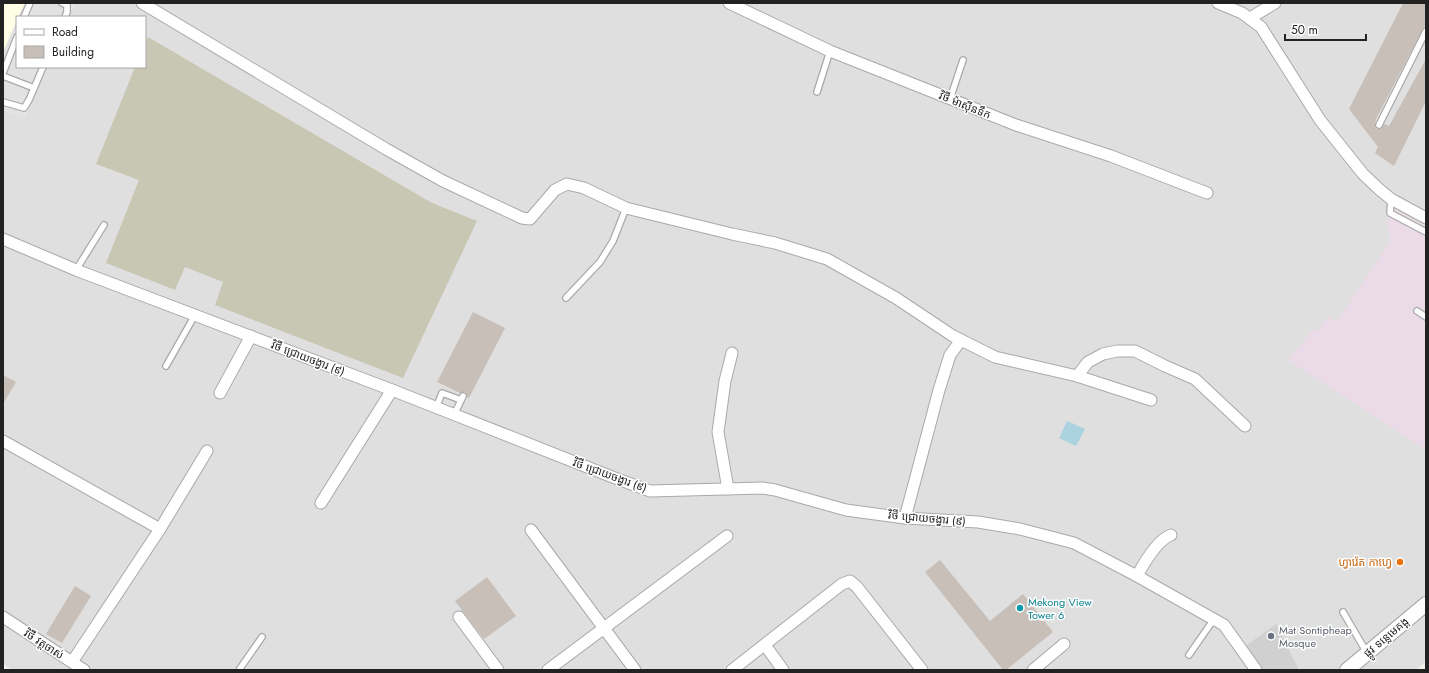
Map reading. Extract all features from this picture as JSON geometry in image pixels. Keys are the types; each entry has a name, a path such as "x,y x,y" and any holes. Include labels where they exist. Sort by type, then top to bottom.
{"street":[{"path":"142,3 442,181 522,218 530,219 555,190 567,184 584,188 626,208 775,243 828,259 896,298 961,340 995,357 1077,376 1151,400"},
{"name":"វិថី ម៉ាស៊ីនទឹក","path":"729,3 830,51 950,99 1016,125 1111,156 1207,193"},
{"path":"1218,3 1242,13 1261,27 1320,120 1363,174 1391,199 1426,218"},
{"path":"1250,18 1275,3"},
{"name":"វិថី ជ្រោយចង្វារ (៩)","path":"3,239 76,270 392,390 650,491 768,488 846,510 905,518 978,522 1020,529 1074,543 1137,576 1224,625 1256,670"},
{"path":"220,393 251,336"},
{"path":"905,518 939,390 950,355 961,340"},
{"path":"1077,376 1088,362 1103,354 1117,351 1135,351 1164,366 1195,379 1245,426"},
{"path":"728,489 718,432 725,381 732,353"},
{"path":"321,503 392,390"},
{"path":"3,441 160,529"},
{"path":"72,662 160,529 207,451"},
{"path":"531,530 635,670"},
{"path":"1137,576 1151,553 1165,537 1171,535"},
{"path":"548,670 727,536"},
{"path":"732,670 842,584 850,581 857,586 922,670"},
{"name":"ផ្លូវ ទន្លេមេគង្គ","path":"1347,670 1426,604"},
{"name":"វិថី វត្តចាស់","path":"3,617 84,670"},
{"path":"459,617 498,670"},
{"path":"765,644 783,670"},
{"path":"1033,670 1064,644"}],"lane":[{"path":"24,16 30,3"},
{"path":"62,3 67,5 65,16"},
{"path":"1379,125 1426,31"},
{"path":"16,44 3,74 34,88"},
{"path":"817,92 830,51"},
{"path":"950,99 963,60"},
{"path":"3,102 24,108 43,68"},
{"path":"1391,199 1390,213 1426,232"},
{"path":"566,298 600,262 613,241 626,208"},
{"path":"76,270 104,225"},
{"path":"1417,311 1426,317"},
{"path":"166,366 195,315"},
{"path":"436,408 442,393 462,398 454,415"},
{"path":"1343,612 1367,653"},
{"path":"1189,655 1214,619"},
{"path":"238,670 262,637"}],"shaded area":[{"path":"3,3 1426,3 1426,661 1416,670 12,670 3,664"},
{"path":"3,3 74,4 68,16 16,16 16,68 47,68 25,117 3,110"},
{"path":"25,3 74,4 68,16 18,16"},
{"path":"16,22 16,68 47,68 25,117 3,110 3,52"},
{"path":"148,37 432,203 477,221 403,378 215,305 223,282 185,267 175,290 106,263 139,180 96,164 135,68 146,68 146,41"},
{"path":"1394,209 1426,226 1426,450 1288,360 1313,329 1317,332 1328,317 1337,322 1391,240 1386,222"},
{"name":"Mat Sontipheap Mosque","path":"1276,624 1299,670 1259,670 1244,647"}],"water":[{"path":"1067,421 1085,429 1076,446 1059,438"}],"building":[{"path":"1403,3 1426,3 1426,23 1376,119 1375,127 1377,129 1381,129 1384,124 1389,126 1426,59 1426,101 1394,166 1375,153 1378,147 1349,109"},
{"path":"473,312 505,328 469,398 465,392 460,393 437,382"},
{"path":"3,375 16,382 3,404"},
{"name":"Mekong View Tower 6","path":"940,560 990,621 1023,594 1053,632 1006,670 1003,670 925,572"},
{"path":"487,577 516,616 484,639 455,601"},
{"path":"75,586 91,596 62,643 46,634"}],"place":[{"name":"ហ្វារ៉េត កាហ្វេ","path":"1400,562"},
{"name":"Mekong View Tower 6","path":"1020,608"},
{"name":"Mat Sontipheap Mosque","path":"1271,636"}]}
